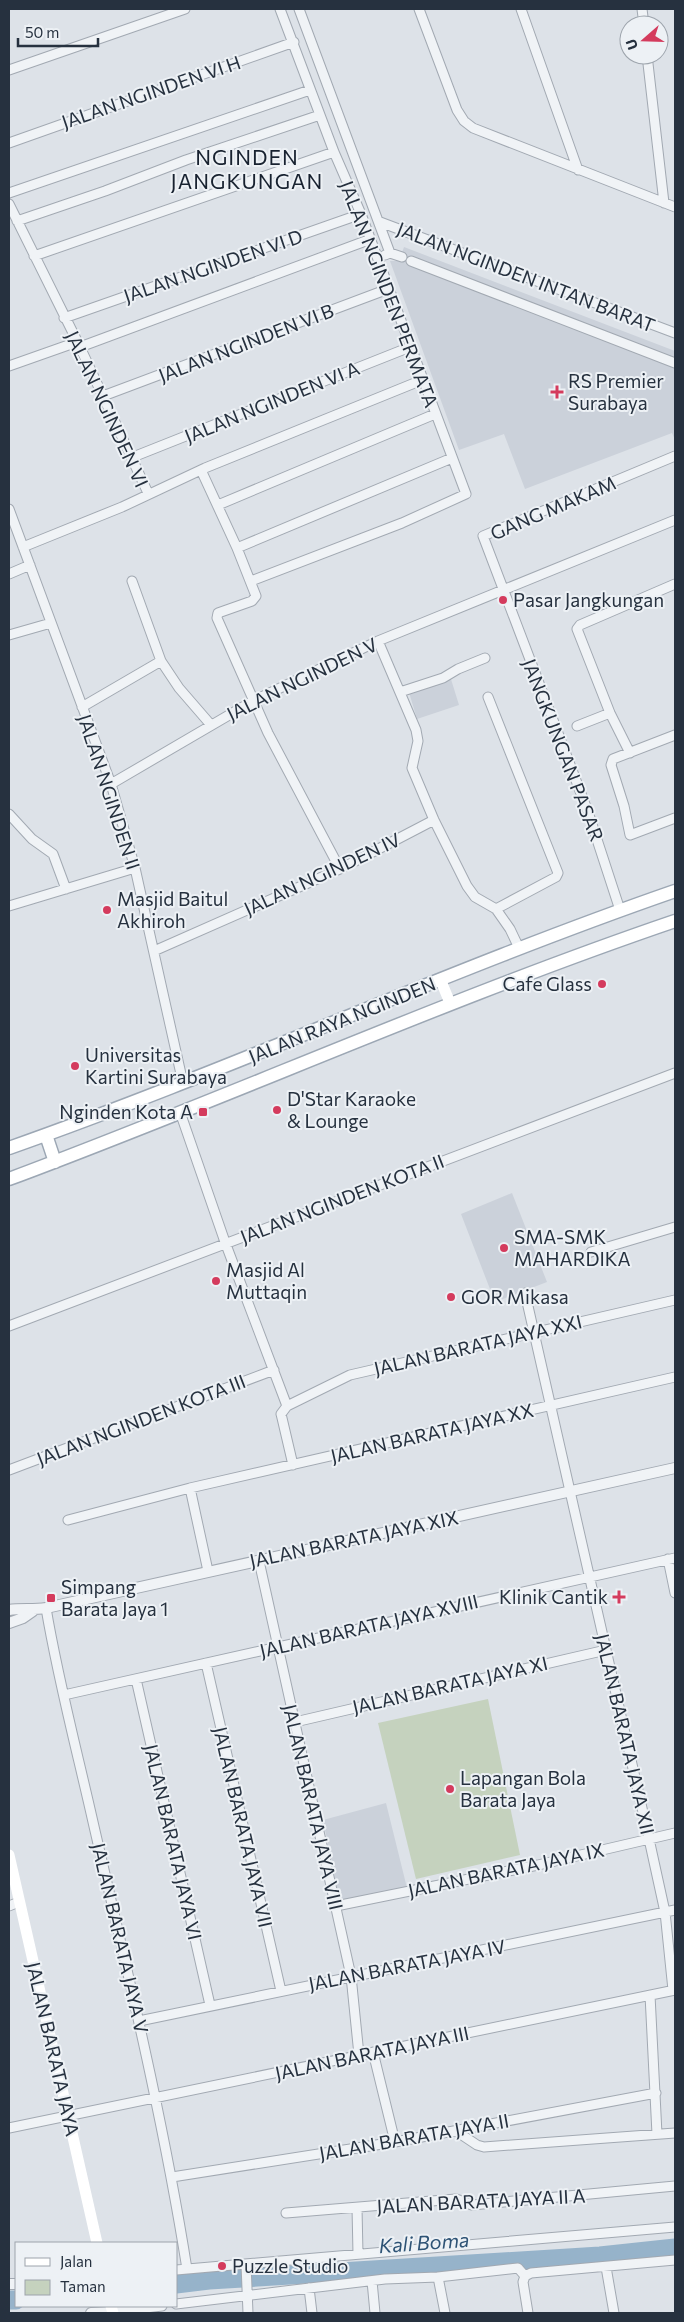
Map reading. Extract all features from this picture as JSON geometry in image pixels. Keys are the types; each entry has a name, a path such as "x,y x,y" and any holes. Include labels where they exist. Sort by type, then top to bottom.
{"main road":[{"name":"JALAN RAYA NGINDEN","path":"9,1148 183,1083 441,981 519,948 675,891"},
{"name":"JALAN RAYA NGINDEN","path":"9,1179 450,1003 675,921"},
{"path":"441,981 450,1003"},
{"path":"46,1135 55,1162"},
{"name":"JALAN BARATA JAYA","path":"9,1856 14,1904 68,2115 97,2242"}],"street":[{"path":"9,70 185,9"},
{"name":"JALAN NGINDEN PERMATA","path":"251,581 402,522 466,494 388,289 371,239 334,152 280,9"},
{"path":"299,9 380,222"},
{"path":"419,9 458,110 464,121 473,128 675,207"},
{"path":"521,9 578,170"},
{"name":"JALAN NGINDEN VI H","path":"9,143 294,42"},
{"path":"648,65 664,203"},
{"path":"9,193 310,90"},
{"path":"17,221 105,191 186,160 320,115"},
{"path":"34,256 334,152"},
{"name":"JALAN NGINDEN VI","path":"9,204 133,457 148,493 122,507 23,547"},
{"name":"JALAN NGINDEN VI D","path":"64,318 361,214"},
{"name":"JALAN NGINDEN INTAN BARAT","path":"380,222 390,253"},
{"name":"JALAN NGINDEN INTAN BARAT","path":"380,222 675,333"},
{"path":"9,366 79,345 371,239"},
{"name":"JALAN NGINDEN INTAN BARAT","path":"378,258 390,253 675,363"},
{"name":"JALAN NGINDEN VI B","path":"103,396 388,289"},
{"name":"JALAN NGINDEN VI A","path":"133,457 410,346"},
{"path":"148,493 422,380"},
{"path":"218,505 435,414"},
{"name":"GANG MAKAM","path":"502,590 483,536 675,456"},
{"path":"237,548 452,458"},
{"path":"202,470 256,596 252,602 218,613 216,616 252,701 340,869"},
{"name":"JALAN NGINDEN II","path":"9,509 11,525 30,565 111,784 135,868 183,1083"},
{"name":"JALAN NGINDEN V","path":"111,784 252,701 378,641 675,520"},
{"path":"9,574 30,565"},
{"path":"132,581 161,661 176,684 211,725"},
{"path":"630,753 610,713 579,635 578,626 675,584"},
{"name":"JANGKUNGAN PASAR","path":"502,590 588,812 620,910"},
{"path":"9,635 51,623"},
{"path":"378,641 418,736 412,763 413,774 434,820 467,886 475,897 496,909 510,929 519,948"},
{"path":"400,692 443,678 458,669 485,658"},
{"path":"82,707 161,661"},
{"path":"488,697 558,873 556,877 496,909"},
{"path":"577,726 610,713"},
{"path":"675,735 613,759 611,764 624,806 628,833 632,835 675,818"},
{"path":"9,814 32,839 54,854 66,889"},
{"name":"JALAN NGINDEN IV","path":"154,951 340,869 434,820"},
{"path":"9,906 135,868"},
{"name":"JALAN NGINDEN KOTA II","path":"9,1326 225,1242 675,1073"},
{"path":"180,1112 225,1242 287,1406 281,1414 293,1465"},
{"path":"591,1252 675,1227"},
{"name":"JALAN BARATA JAYA XII","path":"525,1293 650,1839 665,1912 674,1990"},
{"name":"JALAN BARATA JAYA XXI","path":"287,1406 350,1375 675,1300"},
{"name":"JALAN NGINDEN KOTA III","path":"9,1470 274,1370"},
{"name":"JALAN BARATA JAYA XX","path":"68,1520 190,1488 675,1377"},
{"name":"JALAN BARATA JAYA XIX","path":"33,1611 675,1468"},
{"path":"190,1488 208,1571"},
{"path":"671,1559 675,1592"},
{"name":"JALAN BARATA JAYA XVIII","path":"64,1695 671,1559"},
{"name":"JALAN BARATA JAYA VIII","path":"259,1560 351,1976 359,2055"},
{"path":"9,1610 20,1608 33,1611"},
{"name":"JALAN BARATA JAYA V","path":"46,1608 156,2098 172,2177 187,2269"},
{"path":"9,1623 23,1618 33,1611"},
{"name":"JALAN BARATA JAYA XI","path":"295,1722 606,1650"},
{"name":"JALAN BARATA JAYA VII","path":"206,1663 281,1991"},
{"name":"JALAN BARATA JAYA VI","path":"136,1679 210,2005"},
{"name":"JALAN BARATA JAYA IX","path":"336,1906 675,1833"},
{"name":"JALAN BARATA JAYA IV","path":"139,2021 675,1910"},
{"name":"JALAN BARATA JAYA III","path":"9,2128 674,1990"},
{"path":"650,1995 657,2134"},
{"path":"373,2052 395,2142"},
{"name":"JALAN BARATA JAYA II","path":"172,2177 395,2142 656,2093"},
{"path":"456,2131 477,2145 484,2147 675,2133"},
{"name":"JALAN BARATA JAYA II A","path":"286,2213 456,2199 472,2205 675,2186"},
{"path":"357,2208 358,2254"},
{"path":"178,2270 246,2268 358,2254 675,2227"},
{"path":"528,2313 523,2282 525,2276 532,2273 675,2260"},
{"path":"606,2266 614,2313"},
{"path":"246,2268 248,2313"},
{"path":"178,2304 247,2291 309,2288 518,2268 525,2276"},
{"path":"438,2277 445,2313"},
{"path":"372,2281 375,2313"},
{"path":"309,2288 312,2313"},
{"path":"91,2313 112,2309 145,2307"}],"shaded area":[{"name":"RS Premier Surabaya","path":"404,247 675,351 675,440 672,433 525,489 504,434 459,450 390,261 399,261"},
{"path":"450,676 459,705 417,719 408,689"},
{"name":"SMA-SMK MAHARDIKA","path":"512,1193 547,1282 495,1302 461,1214"},
{"path":"386,1803 407,1888 340,1902 323,1820"}],"green space":[{"name":"Lapangan Bola Barata Jaya","path":"488,1699 520,1855 416,1879 378,1723"}],"waterway":[{"name":"Kali Boma","path":"178,2284 209,2280 600,2256 675,2248"},
{"name":"Kali Boma","path":"9,2300 15,2300"}],"place":[{"name":"RS Premier Surabaya","path":"557,392"},
{"name":"Pasar Jangkungan","path":"503,600"},
{"name":"Masjid Baitul Akhiroh","path":"107,910"},
{"name":"Cafe Glass","path":"602,984"},
{"name":"Universitas Kartini Surabaya","path":"75,1066"},
{"name":"D'Star Karaoke & Lounge","path":"277,1110"},
{"name":"Nginden Kota A","path":"203,1112"},
{"name":"SMA-SMK MAHARDIKA","path":"504,1248"},
{"name":"Masjid Al Muttaqin","path":"216,1281"},
{"name":"GOR Mikasa","path":"451,1297"},
{"name":"Klinik Cantik","path":"619,1597"},
{"name":"Simpang Barata Jaya 1","path":"51,1598"},
{"name":"Lapangan Bola Barata Jaya","path":"450,1789"},
{"name":"Puzzle Studio","path":"222,2266"}],"district":[{"name":"NGINDEN JANGKUNGAN","path":"247,170"}]}
